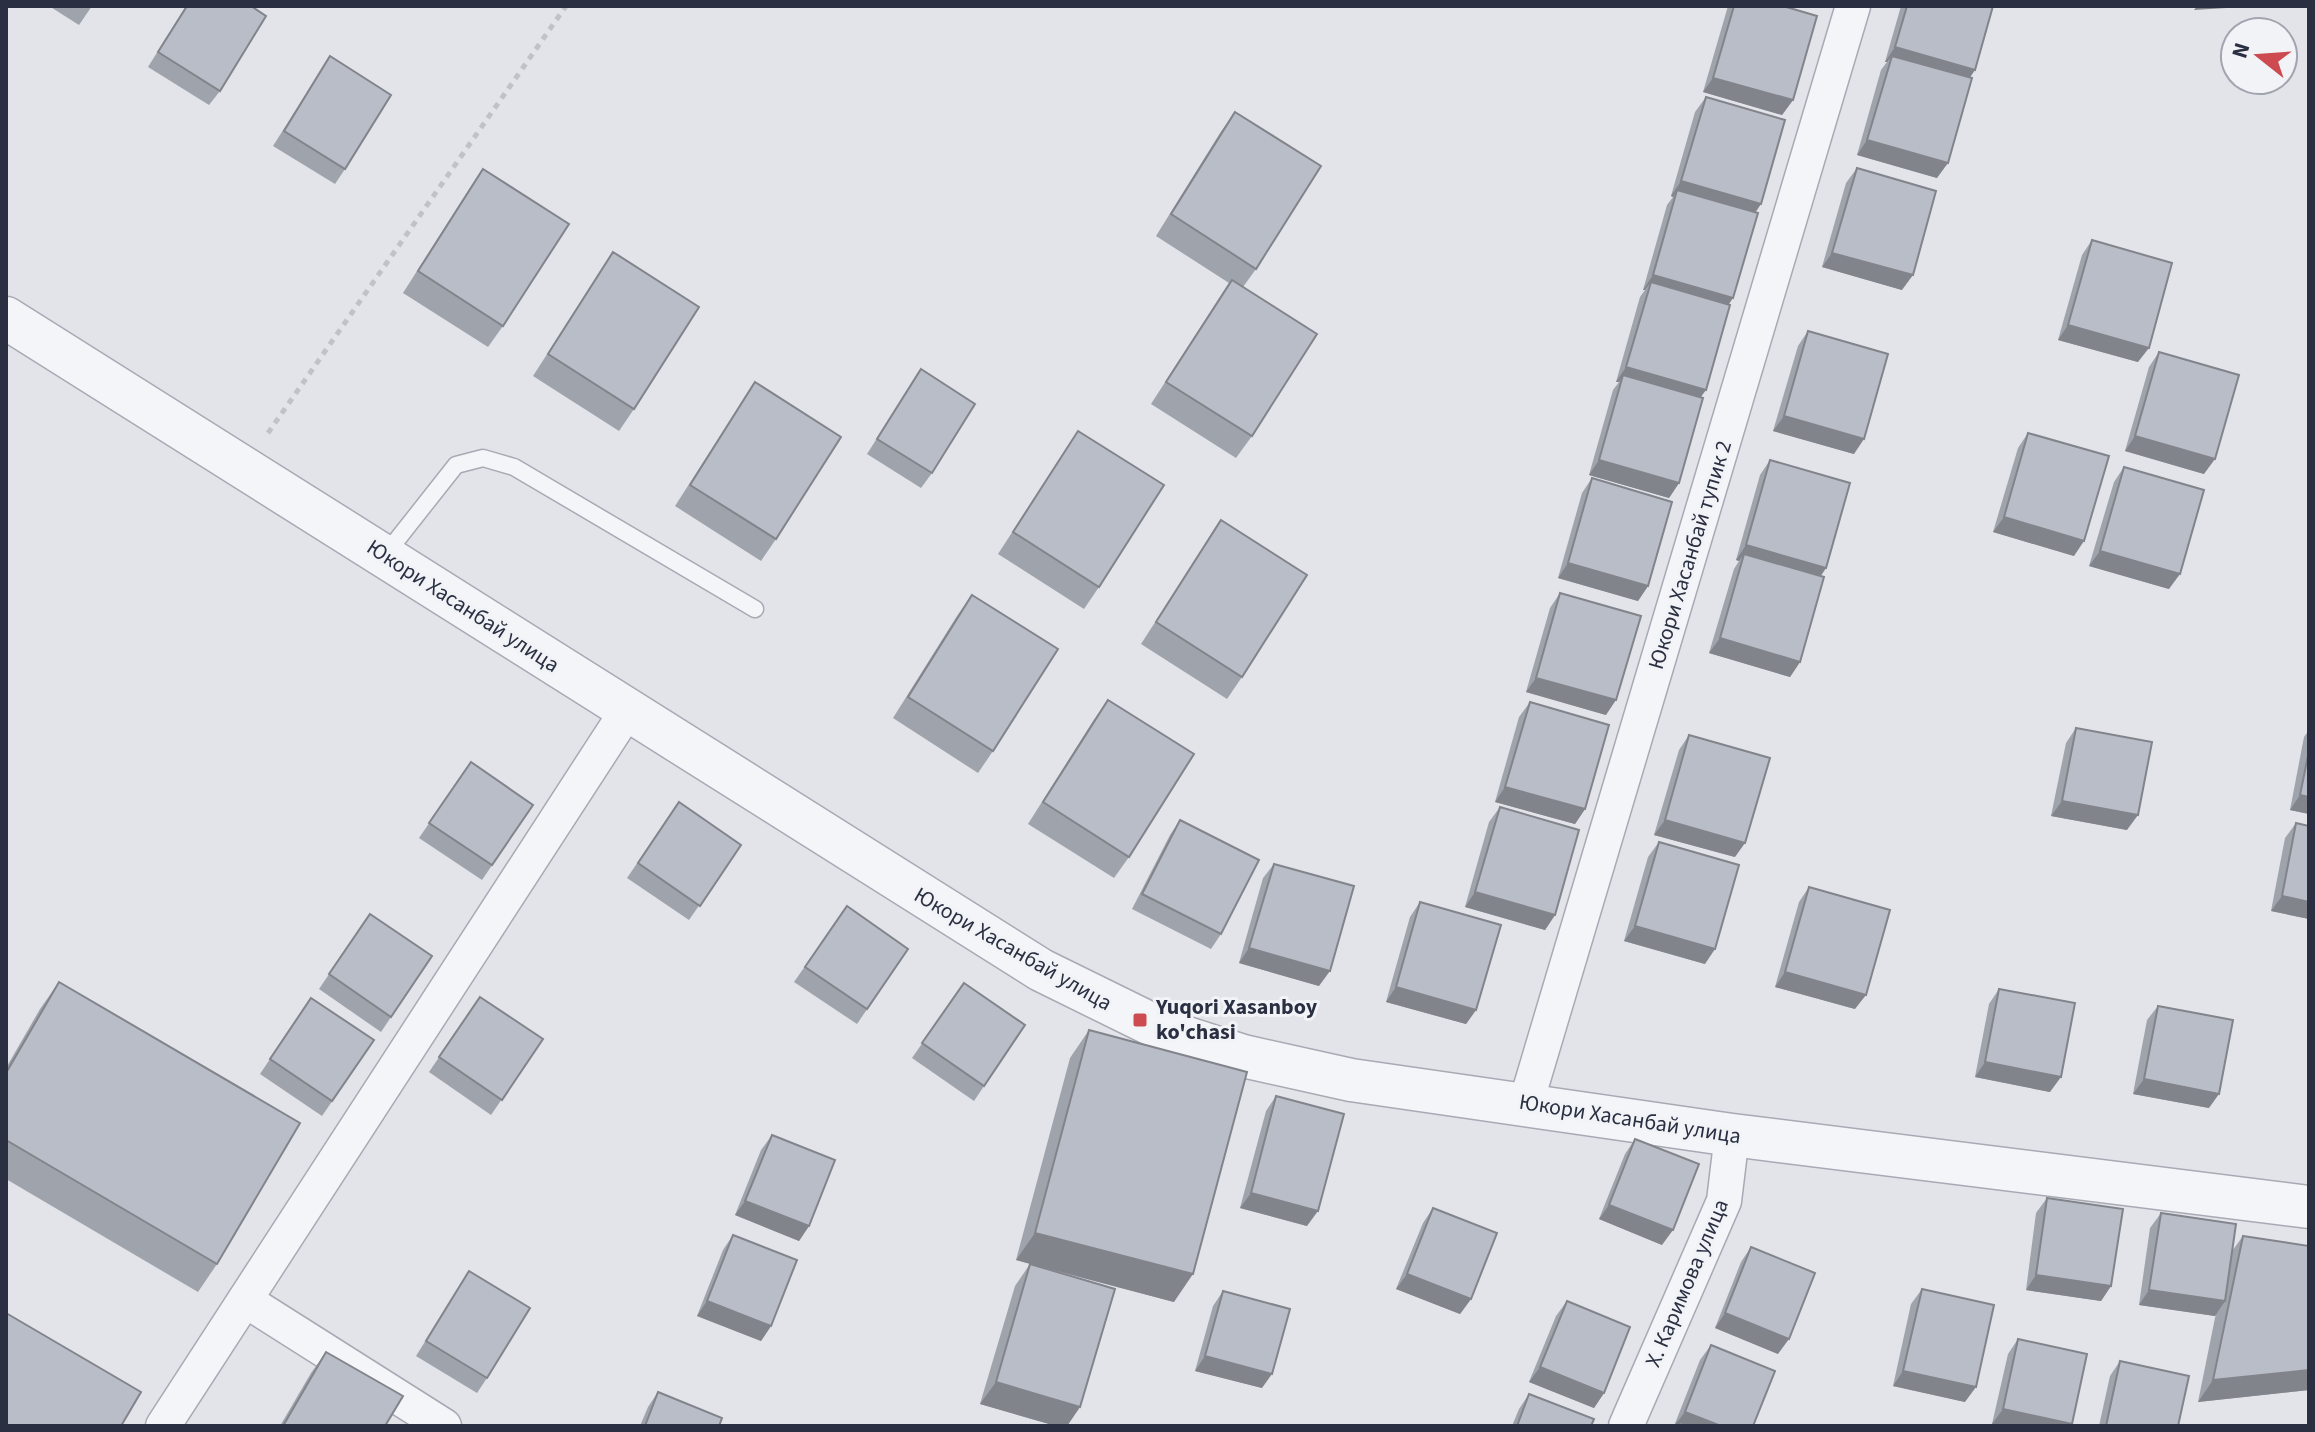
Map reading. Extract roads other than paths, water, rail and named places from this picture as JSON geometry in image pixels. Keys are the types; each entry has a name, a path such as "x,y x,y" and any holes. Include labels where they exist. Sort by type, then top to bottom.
{"street":[{"name":"Юкори Хасанбай тупик 2","path":"1526,1103 1853,6"},
{"name":"Юкори Хасанбай улица","path":"6,318 1041,970 1165,1031 1298,1070 1732,1135 2309,1207"},
{"path":"163,1426 627,711"},
{"name":"Х. Каримова улица","path":"1626,1426 1724,1201 1732,1135"},
{"path":"245,1300 444,1426"}],"lane":[{"path":"384,556 456,465 483,458 514,467 755,609"}],"place":[{"name":"Yuqori Xasanboy ko'chasi","path":"1140,1020"}]}
